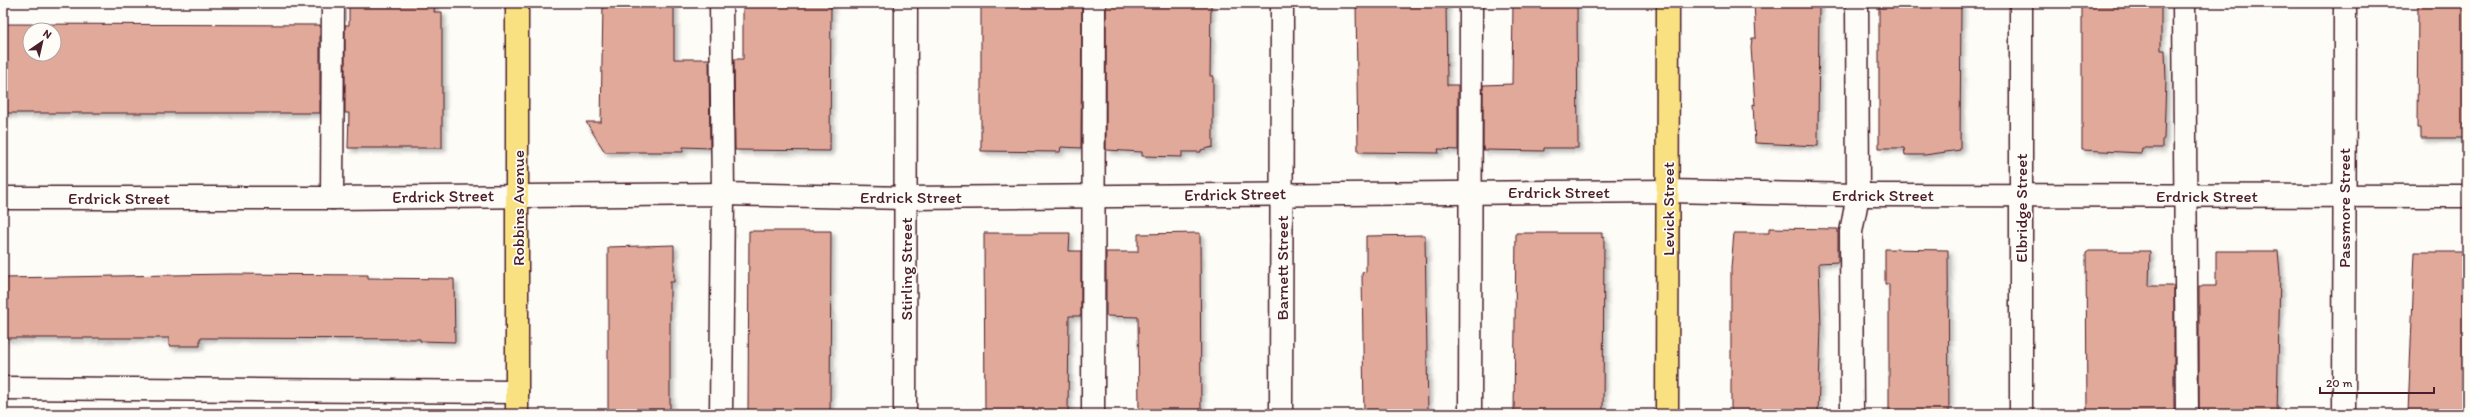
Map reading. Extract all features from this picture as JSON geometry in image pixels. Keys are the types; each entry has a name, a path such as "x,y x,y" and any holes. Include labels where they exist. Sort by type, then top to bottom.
{"highway":[{"name":"Robbins Avenue","path":"517,3 519,195 517,414"},
{"name":"Levick Street","path":"1667,414 1668,3"}],"street":[{"path":"332,198 333,3"},
{"path":"721,3 723,194 721,414"},
{"name":"Stirling Street","path":"906,3 906,414"},
{"path":"1093,414 1094,3"},
{"name":"Barnett Street","path":"1281,414 1282,3"},
{"path":"1470,414 1471,3"},
{"path":"1852,414 1851,232 1858,195 1857,3"},
{"name":"Elbridge Street","path":"2021,3 2021,414"},
{"path":"2184,3 2184,196 2187,414"},
{"name":"Passmore Street","path":"2344,414 2345,3"},
{"name":"Erdrick Street","path":"3,198 332,198 723,194 906,198 1093,195 1668,191 1858,195 2467,196"},
{"path":"3,388 517,392"}],"building":[{"path":"349,3 435,3 434,12 442,12 442,148 348,148 349,113 345,113 345,25 349,25"},
{"path":"603,3 674,3 674,59 709,59 710,148 683,147 683,152 605,152 586,122 601,122"},
{"path":"743,3 831,3 830,151 735,150 734,59 743,59"},
{"path":"981,3 1082,3 1081,148 1061,147 1060,152 981,151"},
{"path":"1106,3 1211,3 1210,76 1213,76 1213,147 1201,150 1201,152 1182,152 1182,157 1142,156 1142,152 1106,150"},
{"path":"1356,3 1446,3 1447,85 1458,85 1458,150 1438,149 1439,153 1358,152"},
{"path":"1513,3 1577,3 1578,148 1544,148 1544,151 1483,150 1483,85 1512,84"},
{"path":"1754,3 1819,3 1818,146 1755,143 1753,104 1755,105 1751,47 1752,38 1756,38"},
{"path":"1879,3 1961,3 1960,150 1925,155 1905,155 1904,148 1879,148"},
{"path":"2082,3 2161,3 2161,50 2165,50 2166,80 2164,139 2162,140 2162,148 2142,148 2141,153 2082,150"},
{"path":"2418,3 2467,3 2467,138 2421,138 2421,128 2417,128"},
{"path":"3,24 22,24 22,62 62,62 62,24 320,25 320,113 3,113"},
{"path":"1769,228 1838,229 1838,262 1819,263 1821,328 1818,414 1731,414 1731,268 1734,233 1769,233"},
{"path":"749,231 831,231 830,414 748,414"},
{"path":"984,233 1070,233 1069,251 1081,251 1081,316 1069,316 1068,414 985,414"},
{"path":"1200,233 1201,414 1139,414 1138,317 1106,316 1106,252 1138,252 1138,234"},
{"path":"1516,233 1602,233 1602,238 1604,237 1603,414 1514,414"},
{"path":"1425,235 1428,414 1364,414 1362,273 1366,272 1366,236"},
{"path":"674,245 674,282 670,282 670,414 608,414 608,247"},
{"path":"1885,249 1948,250 1949,414 1889,414 1889,284 1885,284"},
{"path":"2089,251 2150,251 2149,286 2174,286 2174,414 2087,414 2086,253"},
{"path":"2216,251 2278,251 2280,273 2277,414 2199,414 2199,286 2216,286"},
{"path":"2415,252 2467,252 2467,414 2408,412"},
{"path":"230,274 368,275 368,278 454,279 455,342 420,341 420,339 200,338 200,346 169,346 169,338 3,338 3,278"}]}
